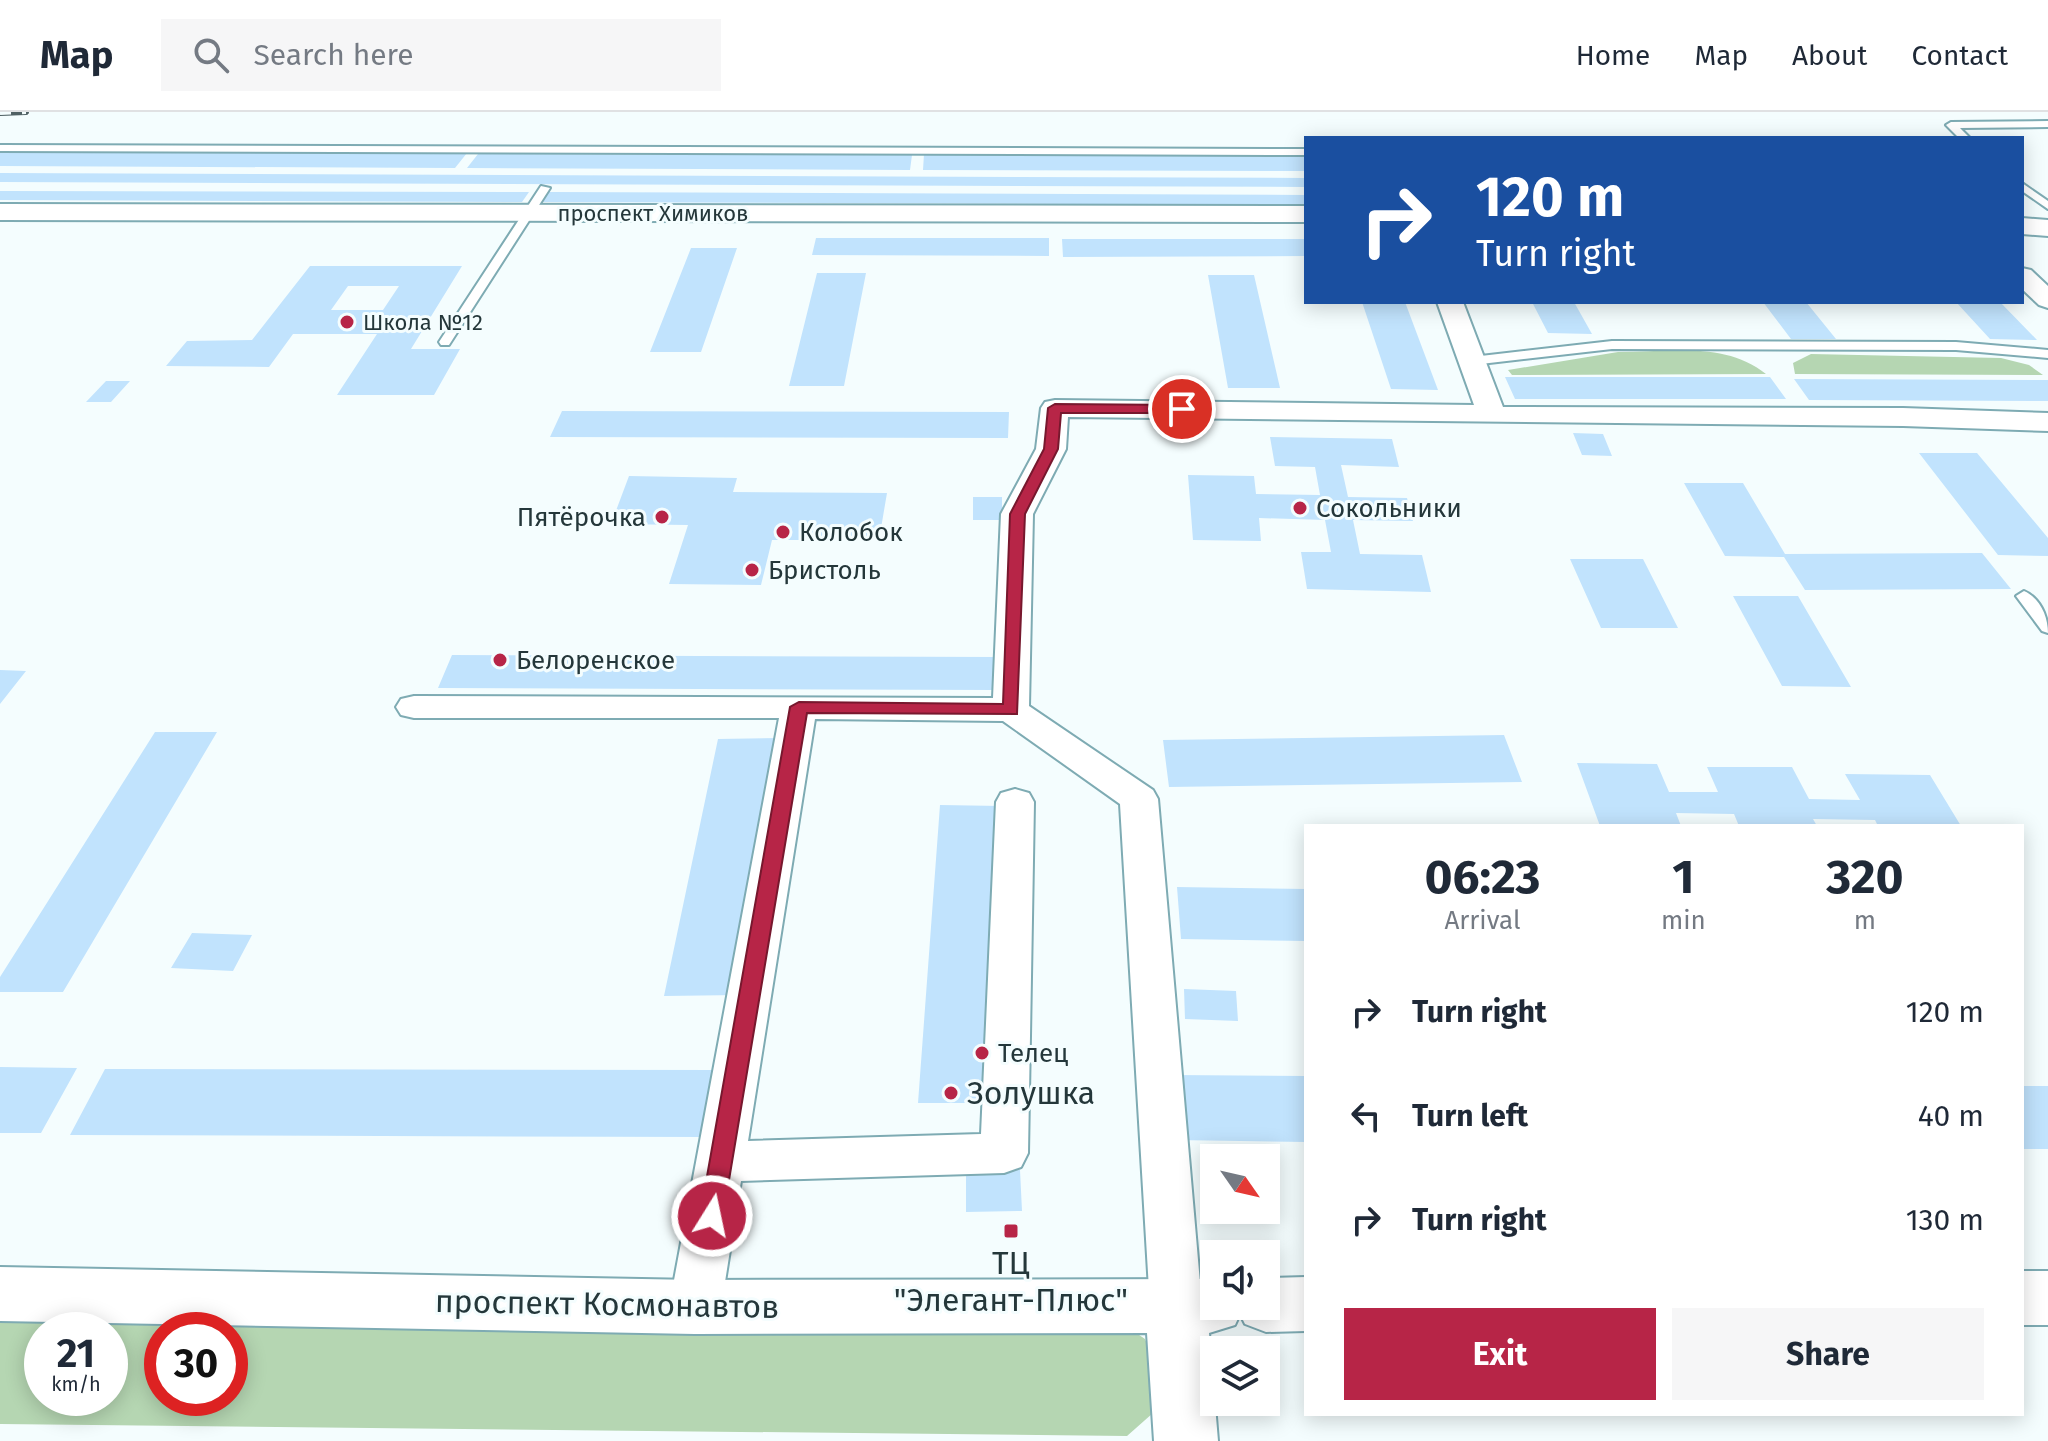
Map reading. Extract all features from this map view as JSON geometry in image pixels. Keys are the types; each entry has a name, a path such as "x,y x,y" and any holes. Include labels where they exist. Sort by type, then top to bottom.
{"street":[{"name":"проспект Химиков","path":"0,212 1304,214"},
{"path":"2024,226 2048,228"},
{"path":"2024,277 2048,300"},
{"path":"1451,304 1492,415"},
{"path":"1011,710 1017,514 1051,449 1055,408 1492,415 1890,416 2048,422"},
{"path":"414,707 1011,710 1139,799 1195,1306 1186,1441"},
{"path":"695,1307 799,707"},
{"path":"721,1162 1004,1153 1015,802"},
{"name":"проспект Космонавтов","path":"0,1294 695,1307 1195,1306"},
{"path":"2024,1298 2048,1298"},
{"path":"1280,1305 1304,1304"}],"lane":[{"path":"1963,136 1951,125 2048,124"},
{"path":"0,148 1304,152"},
{"path":"445,342 545,188"},
{"path":"2024,188 2048,206"},
{"path":"1472,361 1612,345 1956,346 2048,354"},
{"path":"2024,596 2048,628"}],"green space":[{"path":"1676,350 1714,353 1733,357 1766,374 1512,375 1508,370 1618,352"},
{"path":"1811,354 2001,358 2029,365 2043,375 1795,374 1793,363"},
{"path":"0,1312 24,1312 24,1416 128,1416 128,1313 144,1314 144,1416 248,1416 248,1315 1123,1324 1145,1339 1159,1374 1153,1413 1127,1436 0,1424"}],"building":[{"path":"0,151 467,153 455,168 0,166"},
{"path":"478,154 912,155 910,170 467,168"},
{"path":"924,154 1304,155 1304,171 923,170"},
{"path":"0,173 1304,178 1304,187 0,182"},
{"path":"0,191 529,192 522,202 0,200"},
{"path":"549,192 1304,195 1304,205 543,202"},
{"path":"816,238 1049,238 1049,256 812,255"},
{"path":"1062,239 1304,239 1304,256 1063,257"},
{"path":"691,248 737,248 701,352 650,352"},
{"name":"Школа №12","path":"310,266 462,266 411,349 460,349 434,395 337,395 377,334 293,334 269,367 166,366 187,341 252,340","holes":["348,286 399,286 383,310 331,310"]},
{"path":"817,273 866,273 844,386 789,386"},
{"path":"1208,275 1254,275 1280,388 1228,388"},
{"path":"1363,304 1406,304 1438,390 1391,389"},
{"path":"1533,304 1575,304 1592,334 1548,333"},
{"path":"1765,304 1808,304 1836,339 1791,339"},
{"path":"1958,304 2002,304 2037,340 1990,339"},
{"path":"1505,377 1770,377 1786,399 1515,399"},
{"path":"1794,379 2048,380 2048,401 1809,400"},
{"path":"106,381 130,381 111,402 86,402"},
{"path":"562,411 1009,412 1008,438 550,437"},
{"path":"1573,433 1603,434 1612,456 1582,455"},
{"name":"Сокольники","path":"1270,437 1392,439 1399,467 1341,465 1348,497 1407,498 1413,521 1353,520 1360,554 1422,555 1431,592 1307,589 1301,552 1331,552 1325,520 1259,518 1261,541 1193,540 1188,475 1254,476 1256,494 1320,495 1315,467 1275,466"},
{"path":"1919,453 1977,453 2048,538 2048,556 1998,555"},
{"name":"Колобок","path":"629,476 737,478 733,492 887,493 879,540 772,540 761,585 669,584 688,525 611,524"},
{"path":"1684,483 1743,483 1785,554 1982,553 2011,589 1805,590 1784,557 1725,556"},
{"path":"973,497 1002,497 1002,520 973,520"},
{"path":"1570,559 1643,559 1678,628 1601,628"},
{"path":"1733,596 1798,596 1851,687 1782,686"},
{"path":"452,655 998,657 997,690 438,688"},
{"path":"0,670 26,671 0,704"},
{"path":"155,732 217,732 63,992 0,992 0,977"},
{"path":"1504,735 1522,782 1169,787 1163,740"},
{"path":"781,738 739,995 664,996 718,739"},
{"path":"1577,763 1657,764 1669,792 1718,792 1707,767 1792,767 1809,799 1860,800 1845,774 1930,775 1960,824 1877,824 1875,820 1813,819 1816,824 1738,824 1734,814 1676,813 1680,824 1599,824"},
{"path":"940,805 1001,806 991,1103 918,1103"},
{"path":"1177,887 1304,889 1304,941 1181,939"},
{"path":"192,933 252,935 233,971 171,968"},
{"path":"1184,989 1236,991 1238,1021 1185,1019"},
{"path":"0,1067 77,1068 41,1133 0,1133"},
{"path":"105,1069 719,1070 707,1137 70,1135"},
{"path":"1172,1075 1304,1076 1304,1142 1176,1140"},
{"path":"2024,1086 2048,1086 2048,1149 2024,1149"},
{"path":"1020,1170 1022,1211 966,1212 966,1172"}],"railway":[{"path":"0,113 26,112"}],"place":[{"name":"Школа №12","path":"347,322"},
{"name":"Сокольники","path":"1300,508"},
{"name":"Пятёрочка","path":"662,517"},
{"name":"Колобок","path":"783,532"},
{"name":"Бристоль","path":"752,570"},
{"name":"Белоренское","path":"500,660"},
{"name":"Телец","path":"982,1053"},
{"name":"Золушка","path":"951,1093"},
{"name":"ТЦ \"Элегант-Плюс\"","path":"1011,1231"}],"route":[{"path":"712,1216 799,707 1011,710 1017,514 1051,449 1055,408 1182,409"}]}
